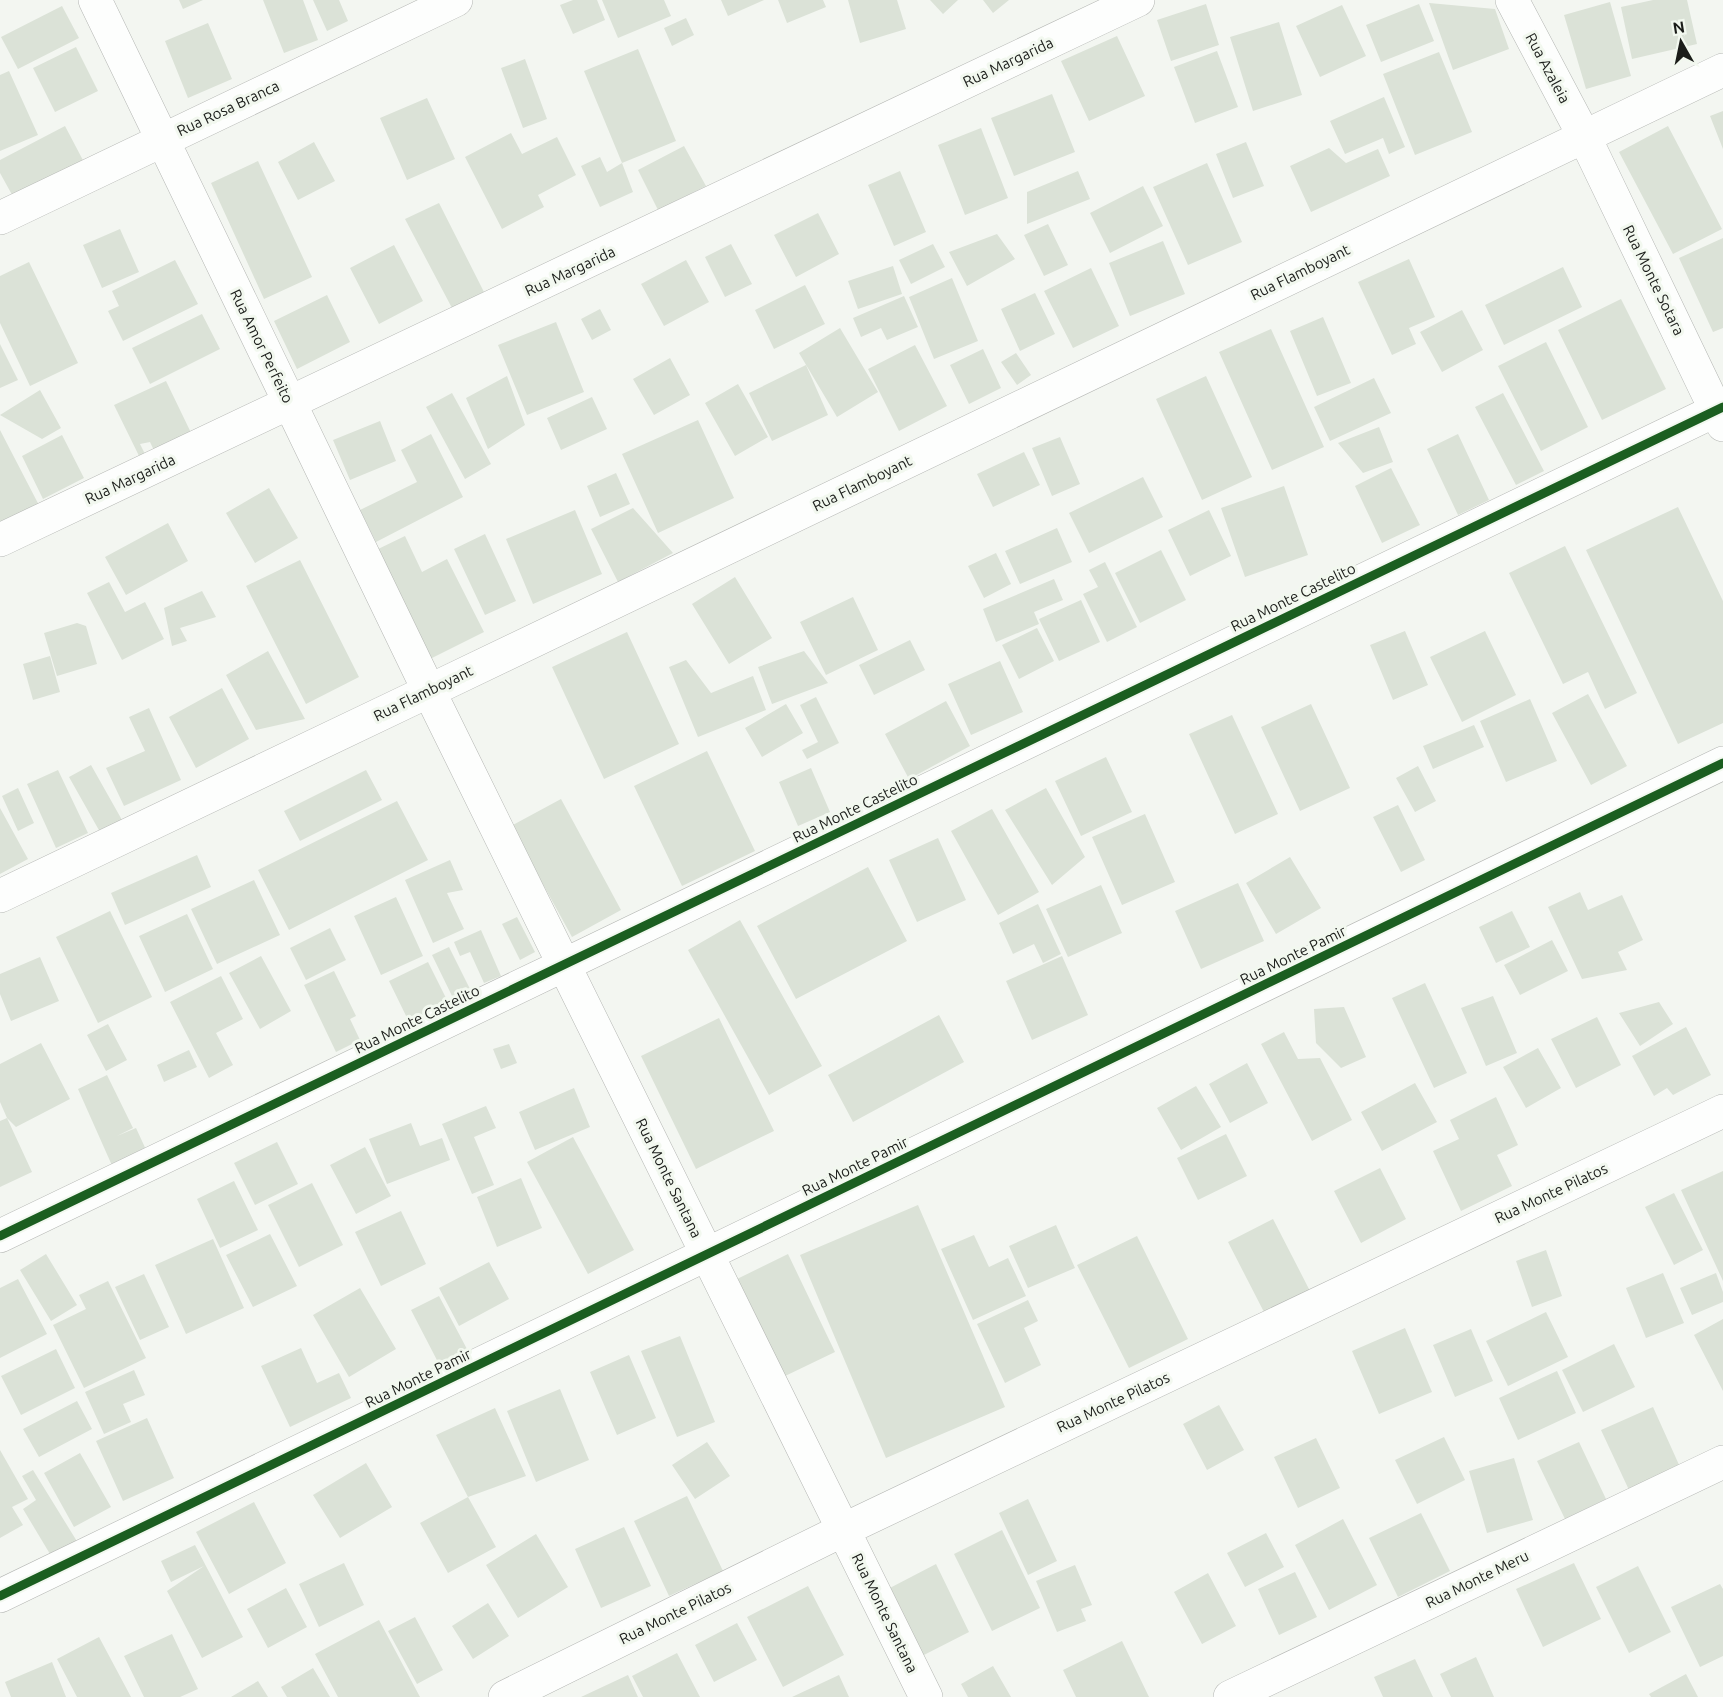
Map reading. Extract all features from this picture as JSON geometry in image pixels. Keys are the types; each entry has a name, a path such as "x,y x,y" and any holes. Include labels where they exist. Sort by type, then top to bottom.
{"street":[{"name":"Rua Amor Perfeito","path":"95,0 429,691"},
{"name":"Rua Rosa Branca","path":"0,218 456,0"},
{"name":"Rua Margarida","path":"0,540 1138,0"},
{"name":"Rua Azaleia","path":"1512,0 1584,136"},
{"name":"Rua Flamboyant","path":"0,896 1723,70"},
{"name":"Rua Monte Sotara","path":"1584,136 1721,414"},
{"name":"Rua Monte Castelito","path":"0,1236 1721,414"},
{"name":"Rua Monte Santana","path":"429,691 926,1697"},
{"name":"Rua Monte Pamir","path":"0,1596 1723,763"},
{"name":"Rua Monte Pilatos","path":"505,1697 843,1530 1723,1111"},
{"name":"Rua Monte Meru","path":"1230,1697 1723,1462"}],"building":[{"path":"179,0 203,0 183,9"},
{"path":"263,0 303,0 318,40 284,53"},
{"path":"313,0 339,0 348,21 327,31"},
{"path":"573,0 597,0 605,20 573,34 560,5"},
{"path":"602,0 664,0 671,16 618,38"},
{"path":"721,0 764,0 728,16"},
{"path":"778,0 823,0 826,7 787,23"},
{"path":"848,0 897,0 906,29 860,43"},
{"path":"930,0 958,0 943,14"},
{"path":"983,0 1009,0 993,13"},
{"path":"1653,0 1687,0 1697,44 1632,59 1621,7"},
{"path":"1610,2 1631,76 1586,89 1564,15"},
{"path":"1429,3 1495,9 1509,49 1453,70"},
{"path":"1206,4 1219,45 1171,61 1157,20"},
{"path":"1419,4 1434,41 1381,62 1366,25"},
{"path":"1342,5 1366,56 1320,77 1296,26"},
{"path":"62,6 79,38 18,69 1,37"},
{"path":"686,18 694,35 672,46 664,28"},
{"path":"1279,22 1302,95 1253,111 1230,37"},
{"path":"208,23 232,79 188,98 165,41"},
{"path":"1117,36 1145,96 1089,121 1061,61"},
{"path":"76,47 98,91 55,112 33,68"},
{"path":"638,49 676,141 622,163 584,71"},
{"path":"1217,51 1238,107 1195,123 1174,67"},
{"path":"1439,52 1472,132 1415,155 1383,74"},
{"path":"525,59 547,119 523,128 501,68"},
{"path":"9,71 38,135 0,151 0,75"},
{"path":"1052,94 1075,152 1014,176 991,118"},
{"path":"1384,97 1405,147 1389,154 1383,138 1345,154 1330,121"},
{"path":"427,98 455,159 407,180 380,118"},
{"path":"1723,111 1723,149 1710,116"},
{"path":"65,126 86,166 16,202 0,173 0,160"},
{"path":"1668,126 1722,229 1673,254 1619,152"},
{"path":"981,128 1008,198 965,215 938,145"},
{"path":"511,133 522,154 557,137 576,175 538,195 544,207 502,229 465,157"},
{"path":"314,142 335,181 298,200 278,162"},
{"path":"1246,142 1264,186 1233,198 1216,154"},
{"path":"684,146 706,186 658,210 638,170"},
{"path":"1329,148 1346,163 1378,149 1390,176 1311,212 1290,166"},
{"path":"600,157 607,172 622,163 633,192 600,207 581,166"},
{"path":"258,161 312,277 264,299 211,183"},
{"path":"1207,163 1242,242 1188,265 1153,187"},
{"path":"900,171 926,232 894,246 868,185"},
{"path":"1078,171 1090,199 1027,224 1027,192"},
{"path":"1143,186 1163,226 1110,253 1090,213"},
{"path":"439,203 484,292 452,308 405,219"},
{"path":"818,213 839,254 796,277 774,235"},
{"path":"1048,224 1068,265 1044,276 1024,235"},
{"path":"120,229 139,272 102,288 83,245"},
{"path":"997,234 1015,259 967,286 949,252"},
{"path":"1723,238 1723,328 1713,332 1679,258"},
{"path":"1163,241 1185,294 1130,316 1109,263"},
{"path":"731,244 752,284 725,297 705,257"},
{"path":"933,244 945,267 911,284 899,260"},
{"path":"394,245 423,301 379,324 350,268"},
{"path":"1409,259 1435,317 1409,328 1416,344 1392,355 1358,282"},
{"path":"175,260 198,304 123,341 108,311 119,306 112,291"},
{"path":"686,260 709,302 664,326 641,284"},
{"path":"29,262 78,363 30,386 0,323 0,276"},
{"path":"893,266 902,294 858,309 848,281"},
{"path":"1563,267 1582,307 1504,345 1485,305"},
{"path":"1091,268 1119,326 1073,348 1044,291"},
{"path":"952,278 978,341 934,359 909,297"},
{"path":"805,285 825,324 774,349 755,310"},
{"path":"1035,293 1055,334 1020,351 1001,309"},
{"path":"327,295 350,342 297,369 274,321"},
{"path":"904,296 918,327 887,340 881,328 861,337 853,318"},
{"path":"1621,299 1666,389 1602,420 1558,330"},
{"path":"600,309 611,330 592,340 581,319"},
{"path":"1462,310 1483,350 1442,372 1420,332"},
{"path":"202,314 220,349 150,384 132,348"},
{"path":"1323,317 1351,383 1317,396 1290,331"},
{"path":"556,322 584,392 527,415 498,345"},
{"path":"840,328 878,392 837,417 799,353"},
{"path":"1271,329 1324,447 1272,470 1219,352"},
{"path":"1546,342 1588,427 1541,451 1498,366"},
{"path":"0,344 18,380 0,388"},
{"path":"915,345 947,406 899,431 868,369"},
{"path":"983,349 1001,388 969,404 950,365"},
{"path":"1016,353 1031,375 1017,385 1001,362"},
{"path":"670,358 690,395 654,415 633,379"},
{"path":"806,365 828,415 772,441 749,393"},
{"path":"507,376 525,425 488,449 466,398"},
{"path":"1206,376 1252,477 1202,500 1156,399"},
{"path":"1374,378 1391,413 1330,441 1314,407"},
{"path":"166,381 195,441 158,459 150,442 140,444 148,460 142,462 114,405"},
{"path":"738,384 768,437 735,456 705,403"},
{"path":"40,390 61,428 42,439 0,415"},
{"path":"452,393 491,464 465,479 426,407"},
{"path":"1503,393 1544,471 1516,485 1475,407"},
{"path":"592,397 607,429 561,450 547,418"},
{"path":"698,420 734,498 658,533 622,454"},
{"path":"380,421 396,461 350,480 333,440"},
{"path":"1379,427 1393,462 1363,473 1338,443"},
{"path":"0,430 42,511 0,524"},
{"path":"431,434 463,497 376,542 360,510 417,482 401,450"},
{"path":"1458,434 1489,500 1458,515 1427,449"},
{"path":"62,435 84,478 43,499 22,456"},
{"path":"1060,437 1080,484 1052,496 1032,448"},
{"path":"1024,452 1040,485 993,507 977,474"},
{"path":"1391,468 1420,525 1382,543 1355,486"},
{"path":"616,473 630,504 600,517 587,486"},
{"path":"1143,477 1163,517 1089,553 1069,513"},
{"path":"1284,486 1308,555 1245,577 1221,508"},
{"path":"269,488 298,538 255,563 226,513"},
{"path":"1678,507 1723,601 1723,723 1678,744 1586,550"},
{"path":"633,508 673,553 618,582 591,529"},
{"path":"575,510 602,574 533,604 506,539"},
{"path":"1209,510 1231,556 1190,576 1168,530"},
{"path":"168,523 188,561 126,595 105,557"},
{"path":"1057,528 1072,562 1020,584 1005,551"},
{"path":"485,534 516,601 485,615 454,549"},
{"path":"405,536 422,572 447,559 484,632 428,660 374,551"},
{"path":"1565,546 1637,693 1605,709 1588,672 1563,684 1509,573"},
{"path":"1161,550 1186,600 1140,623 1115,573"},
{"path":"996,553 1011,584 984,598 968,566"},
{"path":"300,560 359,677 306,704 246,586"},
{"path":"1105,562 1137,627 1107,642 1083,594 1098,587 1089,570"},
{"path":"735,577 772,638 729,664 692,604"},
{"path":"1054,579 1063,600 1034,612 1039,624 996,642 983,609"},
{"path":"109,582 125,612 145,602 164,639 122,660 87,593"},
{"path":"202,591 216,617 180,628 187,641 172,646 164,608"},
{"path":"853,597 878,650 826,675 800,622"},
{"path":"1081,600 1100,642 1059,661 1039,619"},
{"path":"77,623 86,626 97,664 57,676 44,633"},
{"path":"1037,628 1054,661 1019,679 1002,645"},
{"path":"1405,631 1428,685 1393,700 1370,645"},
{"path":"1485,631 1516,695 1462,722 1430,657"},
{"path":"627,632 679,744 604,779 552,667"},
{"path":"910,640 925,670 874,695 859,665"},
{"path":"268,651 305,719 256,730 226,675"},
{"path":"804,651 828,683 772,704 758,667"},
{"path":"50,656 60,692 33,700 23,664"},
{"path":"686,660 711,693 753,676 766,710 698,737 669,667"},
{"path":"1000,661 1023,712 971,735 948,684"},
{"path":"222,688 249,739 196,768 169,717"},
{"path":"1588,694 1627,766 1591,785 1552,713"},
{"path":"816,697 839,743 807,759 802,750 818,742 800,705"},
{"path":"1530,699 1557,761 1506,782 1480,721"},
{"path":"946,701 970,746 909,779 885,734"},
{"path":"786,704 803,733 762,757 745,728"},
{"path":"1311,704 1350,788 1300,811 1261,727"},
{"path":"149,708 181,780 124,806 106,768 145,751 129,717"},
{"path":"1232,715 1278,814 1235,834 1189,734"},
{"path":"1474,725 1484,747 1433,769 1423,746"},
{"path":"707,751 755,851 682,886 634,786"},
{"path":"1106,757 1132,812 1081,836 1055,781"},
{"path":"91,765 122,820 100,832 69,777"},
{"path":"1418,766 1436,801 1415,812 1396,778"},
{"path":"811,768 830,812 798,826 779,782"},
{"path":"58,770 88,833 56,848 27,784"},
{"path":"366,770 382,800 300,841 284,811"},
{"path":"18,788 34,823 18,831 2,796"},
{"path":"1046,788 1085,857 1052,885 1005,810"},
{"path":"561,799 621,910 572,937 511,826"},
{"path":"397,801 428,860 289,930 258,870"},
{"path":"1398,805 1425,860 1401,872 1373,817"},
{"path":"0,808 28,859 0,874"},
{"path":"992,809 1039,892 998,915 951,831"},
{"path":"1145,814 1175,882 1122,905 1092,837"},
{"path":"938,838 966,900 917,922 889,860"},
{"path":"197,855 211,887 125,925 111,893"},
{"path":"1290,857 1321,908 1276,934 1246,883"},
{"path":"450,860 463,890 447,893 464,929 433,943 405,880"},
{"path":"868,867 907,941 796,999 757,926"},
{"path":"254,880 280,935 217,964 191,909"},
{"path":"1238,883 1264,941 1201,969 1175,911"},
{"path":"1101,885 1122,933 1068,957 1046,909"},
{"path":"1580,892 1588,910 1622,895 1643,940 1618,952 1627,970 1582,979 1548,907"},
{"path":"396,897 423,956 381,975 354,916"},
{"path":"1038,904 1061,954 1043,963 1034,944 1013,954 999,923"},
{"path":"110,911 152,997 98,1023 56,937"},
{"path":"1512,911 1530,947 1496,963 1479,927"},
{"path":"187,914 213,969 165,992 139,936"},
{"path":"517,917 535,952 520,960 502,924"},
{"path":"740,920 822,1066 769,1095 688,950"},
{"path":"330,928 346,960 306,980 290,948"},
{"path":"481,930 501,976 484,983 470,952 460,956 454,942"},
{"path":"1552,940 1568,971 1520,995 1504,965"},
{"path":"449,947 470,989 453,998 432,955"},
{"path":"261,956 291,1011 260,1029 229,973"},
{"path":"1062,956 1088,1015 1032,1040 1006,981"},
{"path":"40,957 59,1001 11,1021 0,994 0,974"},
{"path":"428,962 450,1006 411,1026 389,981"},
{"path":"334,971 356,1016 350,1019 360,1040 336,1052 304,985"},
{"path":"221,976 243,1019 216,1033 233,1065 209,1078 170,1002"},
{"path":"1425,983 1467,1073 1434,1088 1392,998"},
{"path":"1493,996 1517,1053 1486,1066 1461,1008"},
{"path":"1659,1002 1673,1024 1640,1046 1619,1013"},
{"path":"1344,1007 1366,1057 1341,1068 1316,1043 1314,1009"},
{"path":"939,1015 964,1062 853,1122 828,1075"},
{"path":"1597,1017 1621,1065 1576,1088 1551,1039"},
{"path":"719,1018 774,1131 696,1169 641,1056"},
{"path":"108,1024 127,1060 106,1071 87,1035"},
{"path":"1686,1027 1711,1075 1673,1095 1667,1088 1654,1096 1632,1056"},
{"path":"1284,1032 1298,1059 1320,1058 1352,1120 1312,1141 1261,1044"},
{"path":"41,1043 70,1099 16,1127 7,1118 0,1102 0,1064"},
{"path":"509,1044 517,1063 501,1069 493,1049"},
{"path":"1538,1048 1561,1088 1526,1108 1503,1067"},
{"path":"189,1050 197,1067 164,1082 157,1065"},
{"path":"1247,1063 1268,1103 1230,1123 1209,1084"},
{"path":"107,1075 133,1128 117,1136 136,1128 148,1154 114,1170 78,1089"},
{"path":"1415,1083 1437,1122 1382,1151 1361,1112"},
{"path":"1196,1086 1221,1127 1181,1150 1157,1108"},
{"path":"574,1088 590,1127 535,1150 519,1112"},
{"path":"1496,1097 1518,1145 1497,1155 1512,1186 1461,1211 1433,1151 1459,1139 1450,1120"},
{"path":"486,1106 496,1128 474,1137 494,1185 472,1194 442,1124"},
{"path":"7,1118 32,1172 0,1187 0,1121"},
{"path":"411,1123 420,1146 442,1138 450,1160 387,1184 369,1139"},
{"path":"1226,1134 1247,1176 1198,1200 1177,1158"},
{"path":"573,1137 634,1250 588,1274 527,1162"},
{"path":"277,1142 298,1184 255,1205 234,1163"},
{"path":"365,1147 391,1196 356,1214 330,1165"},
{"path":"1380,1168 1406,1219 1361,1243 1334,1191"},
{"path":"1723,1171 1723,1281 1681,1190"},
{"path":"521,1178 542,1228 497,1247 477,1197"},
{"path":"234,1181 258,1230 220,1248 197,1199"},
{"path":"312,1183 343,1245 299,1267 268,1205"},
{"path":"1674,1193 1703,1250 1674,1265 1645,1207"},
{"path":"918,1205 1005,1407 886,1458 800,1255"},
{"path":"401,1211 426,1264 381,1286 355,1232"},
{"path":"1273,1219 1310,1291 1265,1314 1228,1242"},
{"path":"1056,1225 1075,1268 1028,1288 1009,1246"},
{"path":"270,1234 297,1286 253,1307 226,1255"},
{"path":"974,1235 989,1267 1008,1258 1026,1296 973,1320 941,1249"},
{"path":"1137,1236 1188,1339 1129,1368 1077,1265"},
{"path":"213,1239 244,1308 186,1334 155,1265"},
{"path":"1546,1250 1562,1296 1532,1307 1516,1261"},
{"path":"46,1254 77,1305 51,1321 20,1270"},
{"path":"788,1254 835,1352 781,1378 735,1280"},
{"path":"489,1262 509,1299 459,1326 439,1288"},
{"path":"1663,1273 1684,1323 1646,1338 1626,1288"},
{"path":"1716,1273 1723,1292 1723,1302 1692,1315 1680,1288"},
{"path":"144,1274 169,1327 140,1340 115,1287"},
{"path":"18,1279 47,1334 0,1358 0,1288"},
{"path":"108,1281 146,1358 84,1388 53,1325 86,1309 79,1295"},
{"path":"360,1288 396,1349 349,1377 313,1315"},
{"path":"439,1296 468,1351 440,1366 411,1310"},
{"path":"1028,1300 1038,1321 1024,1328 1041,1365 1005,1383 977,1324"},
{"path":"1546,1312 1568,1357 1508,1386 1486,1341"},
{"path":"1723,1319 1723,1391 1694,1335"},
{"path":"1405,1328 1432,1392 1379,1414 1352,1351"},
{"path":"1471,1329 1493,1381 1455,1397 1433,1345"},
{"path":"680,1336 715,1422 677,1437 641,1351"},
{"path":"1614,1344 1635,1387 1583,1412 1562,1370"},
{"path":"301,1348 317,1383 339,1373 351,1398 290,1427 261,1366"},
{"path":"56,1349 75,1388 21,1415 1,1376"},
{"path":"629,1355 656,1418 617,1435 590,1372"},
{"path":"134,1370 145,1395 123,1404 131,1422 104,1434 85,1392"},
{"path":"1557,1371 1576,1413 1518,1440 1499,1398"},
{"path":"560,1389 589,1460 536,1482 507,1411"},
{"path":"77,1401 92,1429 39,1457 23,1429"},
{"path":"1219,1405 1244,1450 1207,1470 1183,1424"},
{"path":"1653,1407 1680,1467 1629,1490 1601,1430"},
{"path":"495,1408 526,1476 468,1497 436,1435"},
{"path":"147,1418 174,1478 123,1501 96,1441"},
{"path":"1444,1437 1465,1480 1417,1504 1395,1460"},
{"path":"1316,1438 1340,1488 1298,1508 1274,1457"},
{"path":"707,1442 730,1476 695,1499 672,1465"},
{"path":"1579,1442 1606,1499 1565,1519 1537,1461"},
{"path":"0,1450 28,1499 12,1507 23,1525 0,1538"},
{"path":"80,1453 111,1507 74,1527 44,1473"},
{"path":"1514,1458 1533,1520 1487,1533 1469,1471"},
{"path":"366,1463 392,1507 340,1538 313,1495"},
{"path":"33,1470 78,1543 53,1559 23,1509 36,1500 22,1476"},
{"path":"687,1496 723,1571 669,1596 634,1521"},
{"path":"468,1497 496,1547 448,1573 420,1523"},
{"path":"1028,1499 1057,1561 1028,1575 999,1513"},
{"path":"254,1502 286,1563 229,1594 196,1532"},
{"path":"1421,1513 1450,1571 1398,1597 1369,1538"},
{"path":"1343,1519 1377,1585 1329,1610 1295,1545"},
{"path":"624,1527 651,1586 601,1608 575,1549"},
{"path":"1002,1530 1040,1608 992,1631 954,1554"},
{"path":"1266,1533 1284,1567 1245,1587 1227,1553"},
{"path":"536,1534 568,1587 518,1618 486,1565"},
{"path":"195,1545 243,1637 202,1658 167,1591 204,1566 171,1582 161,1561"},
{"path":"344,1563 364,1605 319,1627 299,1584"},
{"path":"1574,1563 1601,1619 1543,1647 1516,1589"},
{"path":"936,1564 969,1632 920,1657 886,1590"},
{"path":"1075,1565 1092,1605 1081,1609 1086,1621 1057,1632 1036,1581"},
{"path":"1638,1566 1671,1632 1629,1653 1596,1587"},
{"path":"1295,1572 1317,1617 1279,1635 1258,1589"},
{"path":"1208,1573 1236,1626 1202,1644 1174,1592"},
{"path":"1720,1584 1723,1589 1723,1656 1700,1667 1671,1607"},
{"path":"808,1586 844,1655 783,1687 747,1617"},
{"path":"286,1588 307,1627 268,1648 247,1609"},
{"path":"488,1603 509,1636 473,1659 452,1626"},
{"path":"415,1617 443,1670 417,1684 388,1631"},
{"path":"379,1620 420,1697 338,1697 315,1654"},
{"path":"737,1623 757,1660 714,1682 695,1645"},
{"path":"172,1634 198,1689 180,1697 144,1697 124,1656"},
{"path":"99,1637 131,1697 77,1697 57,1659"},
{"path":"1122,1641 1149,1697 1076,1697 1063,1670"},
{"path":"677,1653 700,1697 643,1697 632,1676"},
{"path":"1476,1657 1494,1697 1451,1697 1440,1674"},
{"path":"1415,1659 1433,1697 1383,1697 1374,1677"},
{"path":"52,1662 66,1697 11,1697 5,1682"},
{"path":"993,1666 1011,1697 968,1697 961,1684"},
{"path":"313,1668 330,1697 287,1697 281,1687"},
{"path":"1686,1674 1698,1697 1651,1697 1649,1694"},
{"path":"628,1675 638,1697 581,1697"},
{"path":"839,1675 849,1697 792,1697"},
{"path":"258,1681 268,1697 231,1697"}],"cycle path":[{"path":"0,1236 1723,407"},
{"path":"0,1596 1723,763"}]}
